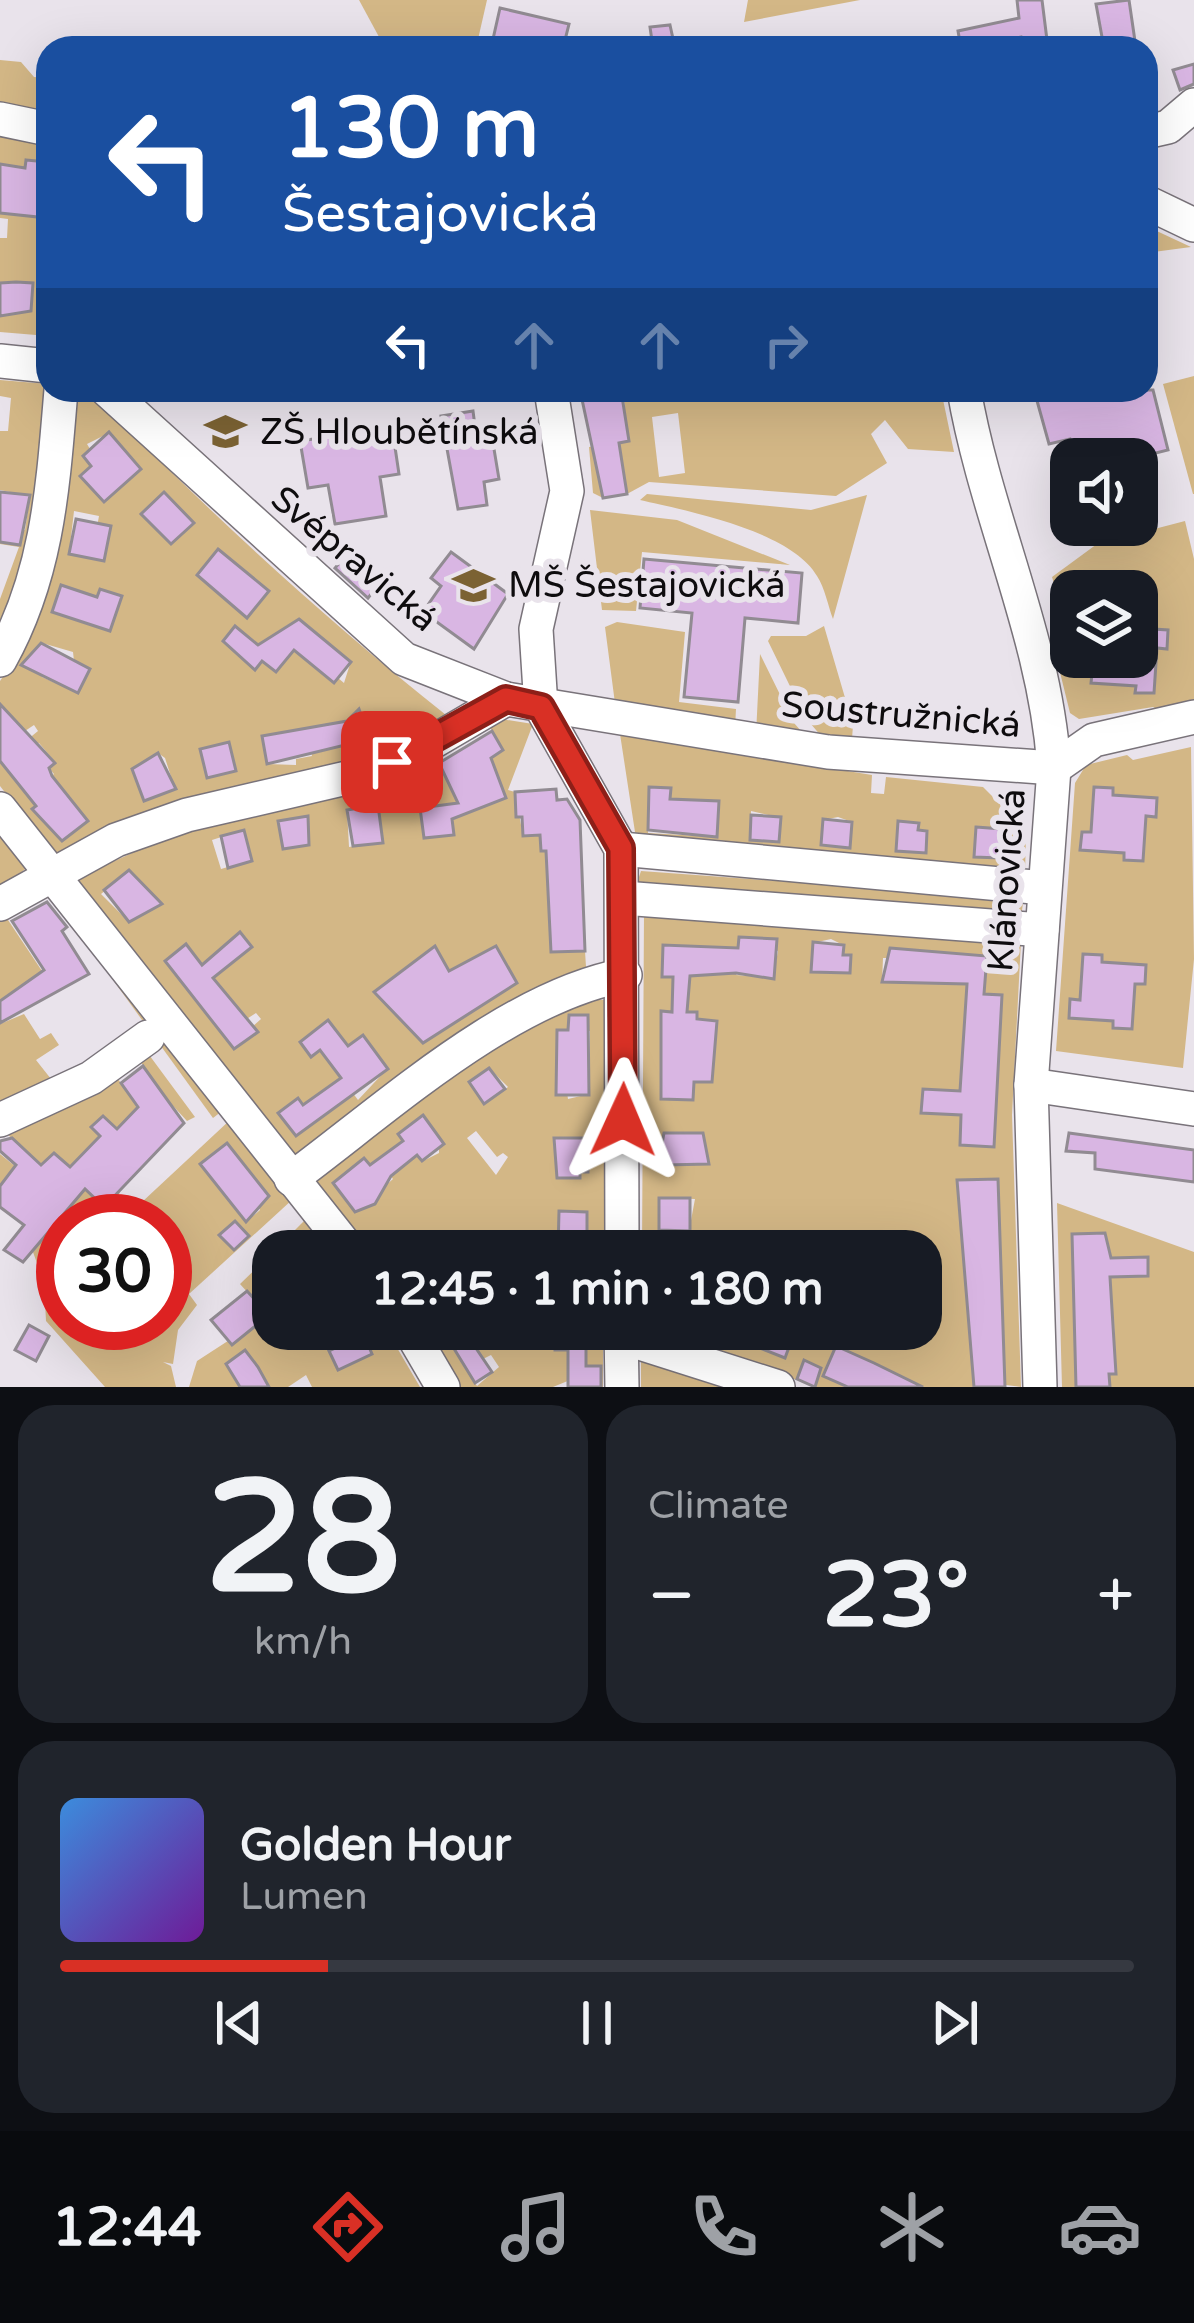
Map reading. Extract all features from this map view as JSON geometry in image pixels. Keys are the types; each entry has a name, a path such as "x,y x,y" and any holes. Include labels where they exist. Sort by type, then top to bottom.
{"street":[{"path":"1158,129 1168,127 1194,105"},
{"path":"0,119 36,126"},
{"path":"1158,208 1194,225"},
{"path":"0,361 36,365"},
{"path":"0,660 24,616 42,562 60,402"},
{"name":"Svépravická","path":"120,402 404,659 506,699 590,715"},
{"path":"553,402 567,490 536,629 541,707 621,848 622,1230"},
{"name":"Klánovická","path":"966,402 976,458 1043,676 1054,768 1031,1085 1040,1387"},
{"path":"0,904 116,840 187,814 364,774 419,751 506,699"},
{"name":"Soustružnická","path":"590,715 828,752 1054,768 1094,740 1194,717"},
{"path":"0,809 333,1230"},
{"path":"621,848 1043,889"},
{"path":"623,898 1042,930"},
{"path":"291,1180 482,1039 584,982 625,975"},
{"path":"0,1120 91,1078 148,1037"},
{"path":"1031,1085 1194,1109"},
{"path":"421,1350 443,1387"},
{"path":"621,1350 622,1387"},
{"path":"670,1350 778,1387"}],"shaded area":[{"path":"359,0 487,0 479,36 378,36"},
{"path":"748,0 860,0 744,22"},
{"path":"0,60 21,62 36,77 36,112 0,105"},
{"path":"0,136 36,143 36,161 26,160 24,177 36,211 36,335 0,332 0,316 31,311 33,284 0,283 0,238 7,238 8,219 0,218"},
{"path":"1158,232 1191,247 1158,251"},
{"path":"1194,376 1194,494 1193,494 1163,384"},
{"path":"0,380 36,383 36,402 47,402 45,482 0,639 0,599 19,547 0,544 0,530 25,530 30,496 0,490 0,431 8,431 11,398 0,396"},
{"path":"71,402 102,402 263,558 446,715 408,743 64,856 53,854 0,786 0,762 27,796 54,774 49,768 55,762 39,743 33,746 27,740 38,731 34,725 22,733 0,718 0,681 13,662","holes":["109,433 141,468 104,502 80,476 91,466 83,456 90,449 87,444","163,492 193,522 171,544 142,514","74,511 99,516 97,527 110,526 103,560 69,554","219,549 269,591 247,616 198,574","62,585 97,597 121,596 110,630 53,612","300,619 351,661 344,683 338,678 333,683 282,641 287,625 292,628","234,628 281,666 275,672 262,661 254,669 223,641","42,643 73,652 74,661 90,669 78,693 42,677 35,656","307,729 312,756 296,759 296,765 267,764","158,753 165,758 175,789 144,800 133,769"]},
{"path":"624,402 944,402 954,452 908,449 885,420 871,434 887,463 836,496 649,482 627,494 621,460 598,463 603,498 593,493 589,447 628,441","holes":["678,413 685,473 659,477 652,417"]},
{"path":"647,494 811,510 867,495 833,619 817,576 785,547 737,525 640,500"},
{"path":"590,510 677,520 790,565 642,552 636,611 602,610"},
{"path":"1185,521 1194,559 1194,701 1163,712 1153,707 1079,719 1070,713 1061,678 1092,678 1092,683 1136,686 1136,693 1154,693 1158,648 1167,648 1168,631 1158,630 1158,570 1062,570 1094,546 1158,546 1158,528"},
{"path":"617,622 685,632 679,702 736,709 735,728 616,711 605,627"},
{"path":"824,626 853,725 852,739 827,743 805,717 768,641 771,636 806,636"},
{"path":"760,654 794,723 810,741 756,734"},
{"path":"501,719 533,724 508,790 515,792 523,836 540,835 541,851 546,851 551,952 585,951 586,967 468,1030 294,1157 75,879 176,833 325,796 432,786 415,767 434,754 448,777 503,750 488,724","holes":["450,804 453,834 425,838 421,808","378,806 382,842 349,847 347,810","307,816 308,845 283,849 278,821","243,830 252,860 221,869 212,840","130,870 157,898 152,903 156,908 128,921 101,894","240,933 251,948 207,983 216,981 242,1022 256,1013 261,1019 253,1026 257,1032 234,1049 166,961 186,945 202,965","417,960 448,1024 423,1043 375,991","334,1068 387,1069 358,1100","297,1098 316,1121 296,1136 278,1113"]},
{"path":"620,734 872,775 871,793 884,794 886,777 983,787 1026,830 1025,876 637,845","holes":["650,787 670,788 670,799 718,801 717,837 648,833","751,811 781,818 779,842 750,840","838,817 852,822 850,847 821,845 823,820","976,827 1007,830 1000,858 974,856"]},
{"path":"1191,747 1194,959 1183,1068 1056,1051 1075,783 1086,765 1127,755 1133,760","holes":["1113,795 1157,798 1156,816 1146,816 1142,861 1125,860 1124,853 1081,850 1082,832 1091,832","1146,966 1135,984 1069,1018 1070,999 1080,999"]},
{"path":"0,823 30,865 0,890"},
{"path":"641,871 1014,898 1023,903 1021,918 637,883"},
{"path":"644,913 1021,941 1012,1115 1021,1387 974,1381 974,1387 923,1387 889,1370 879,1387 862,1387 873,1363 845,1350 942,1350 942,1230 689,1230 695,1199 660,1198 658,1230 642,1230","holes":["739,937 778,951 773,978 736,975","831,939 843,945 843,955 851,955 840,974 811,972 813,943","890,948 918,950 916,984 882,982 883,958 889,958","951,953 987,956 985,985 962,983","967,993 1000,1028 994,1147 960,1145","661,1012 697,1012 695,1039 661,1038","678,1067 694,1082 693,1100 661,1099 661,1068","664,1133 703,1134 708,1164 664,1165 659,1160","997,1179 1004,1353 972,1355 957,1180"]},
{"path":"6,917 42,971 0,1001 0,921"},
{"path":"116,968 226,1108 213,1118 108,973"},
{"path":"572,999 607,1000 604,1230 349,1230 311,1179 489,1049","holes":["587,1015 581,1031 590,1031 589,1094 568,1099 557,1031 568,1030 569,1016","489,1068 508,1087 485,1104 469,1082","423,1116 439,1137 439,1153 423,1161 417,1155","476,1131 497,1157 503,1153 508,1157 496,1175 467,1138","555,1138 588,1138 579,1178 558,1178","364,1158 370,1165 378,1160 393,1179 355,1212 333,1183"]},
{"path":"24,1014 40,1039 51,1033 59,1045 36,1060 51,1079 0,1110 0,1024"},
{"path":"144,1048 195,1117 187,1121 163,1095 117,1129 104,1116 91,1126 128,1164 99,1170 119,1194 36,1194 36,1210 0,1186 0,1154 42,1188 57,1156 53,1153 41,1165 6,1133 112,1071 132,1098 155,1082 135,1054"},
{"path":"230,1120 293,1199 259,1230 252,1230 252,1236 192,1291 192,1194 151,1194","holes":["227,1143 260,1210 253,1216 222,1193 200,1164"]},
{"path":"1057,1203 1194,1252 1194,1387 1110,1387 1109,1374 1115,1374 1114,1317 1108,1317 1111,1251 1106,1251 1104,1233 1072,1234 1076,1387 1062,1387"},
{"path":"252,1272 252,1297 240,1284"},
{"path":"252,1325 252,1350 332,1350 337,1369 372,1354 370,1350 398,1350 420,1387 312,1387 306,1375 288,1387 261,1387 258,1367 246,1365 239,1354 226,1364 240,1387 189,1387 197,1361"},
{"path":"72,1350 175,1350 173,1364 163,1362 171,1366 176,1387 105,1387"},
{"path":"435,1350 603,1350 603,1387 587,1387 575,1378 553,1387 458,1387","holes":["480,1354 483,1359 491,1355 499,1367 477,1386 464,1365"]},
{"path":"762,1350 780,1356 784,1350 835,1350 824,1376 848,1387 815,1387 821,1368 805,1360 797,1380 720,1352"},
{"path":"641,1360 722,1387 641,1387"}],"building":[{"path":"1017,0 1042,0 1046,36 959,36 958,31 1019,18"},
{"path":"1129,0 1134,36 1102,36 1096,4"},
{"path":"500,8 569,24 566,36 494,36"},
{"path":"670,25 672,36 651,36 650,27"},
{"path":"1194,64 1194,84 1180,90 1173,70"},
{"path":"26,160 36,161 36,217 0,213 0,164 25,168"},
{"path":"0,283 33,283 31,311 0,316"},
{"path":"583,402 623,402 629,441 619,443 627,494 603,498"},
{"path":"1037,402 1156,402 1168,450 1158,452 1158,438 1050,438 1050,444"},
{"path":"473,411 476,434 491,431 499,479 484,482 487,505 458,509 441,416"},
{"path":"392,427 399,474 380,477 386,516 335,524 328,485 308,488 300,441"},
{"path":"109,432 141,469 104,502 80,476 91,466 83,456"},
{"path":"0,492 30,495 20,545 0,542"},
{"path":"164,492 194,523 171,544 141,514"},
{"path":"76,519 111,526 104,561 69,554"},
{"path":"218,549 269,591 247,618 197,575"},
{"path":"451,552 508,594 474,649 423,612 441,586 431,578"},
{"path":"347,554 381,582 368,598 335,568"},
{"path":"644,559 802,573 798,623 745,618 738,702 684,697 692,613 640,608"},
{"path":"61,585 97,597 100,589 122,596 110,631 52,612"},
{"path":"299,619 351,662 334,683 294,650 276,672 262,661 255,670 223,641 235,626 258,645"},
{"path":"1158,629 1168,630 1167,649 1158,648"},
{"path":"41,643 90,669 78,693 21,665"},
{"path":"1092,678 1155,678 1154,693 1135,693 1136,686 1091,683"},
{"path":"0,704 55,763 49,768 52,776 88,821 62,841 32,809 36,806 0,761"},
{"path":"359,709 370,739 267,764 262,736 347,721"},
{"path":"492,731 503,750 491,758 506,798 452,819 454,835 424,838 420,808 458,803 439,763"},
{"path":"229,742 236,771 207,778 200,749"},
{"path":"158,753 176,789 144,801 132,769"},
{"path":"649,787 671,788 670,799 719,801 717,837 648,830"},
{"path":"1094,787 1113,788 1113,795 1157,798 1156,817 1146,816 1143,861 1124,860 1124,853 1080,850 1082,832 1091,832"},
{"path":"556,789 557,800 567,799 580,820 585,951 551,952 546,851 541,851 540,835 523,836 522,817 516,817 515,792"},
{"path":"378,805 383,843 353,846 347,810"},
{"path":"751,815 781,817 779,842 750,840"},
{"path":"308,816 309,845 283,849 278,821"},
{"path":"823,819 852,822 850,848 821,845"},
{"path":"898,821 919,823 918,830 927,831 926,853 896,851"},
{"path":"976,827 1002,829 1000,858 974,857"},
{"path":"244,830 252,861 228,868 221,836"},
{"path":"129,870 162,904 129,922 104,890"},
{"path":"47,902 67,927 62,931 89,974 0,1023 0,1001 44,970 12,921"},
{"path":"240,932 252,947 213,978 258,1032 234,1049 165,961 186,944 202,965"},
{"path":"739,937 777,939 774,979 736,973 690,976 687,1012 697,1012 697,1019 717,1021 712,1082 694,1082 693,1100 661,1099 661,1011 672,1012 673,977 662,977 663,945 738,948"},
{"path":"813,942 844,945 843,955 851,955 850,973 811,972"},
{"path":"435,946 449,971 496,946 517,983 423,1043 374,992"},
{"path":"890,948 987,956 984,994 1002,995 994,1147 960,1145 961,1115 921,1113 923,1089 960,1091 967,984 882,982"},
{"path":"1083,954 1102,955 1102,962 1146,965 1145,984 1135,984 1132,1029 1113,1028 1113,1021 1069,1018 1070,999 1080,1000"},
{"path":"569,1015 588,1015 589,1095 556,1095 557,1030 568,1030"},
{"path":"328,1020 348,1046 363,1035 388,1069 296,1136 278,1113 298,1098 303,1105 341,1078 320,1050 311,1057 300,1042"},
{"path":"143,1066 184,1123 116,1194 90,1194 85,1189 81,1194 36,1194 36,1247 23,1262 4,1250 24,1225 0,1207 0,1186 16,1165 0,1151 0,1141 12,1138 41,1165 54,1153 70,1167 100,1136 91,1127 103,1116 117,1129 138,1107 121,1083"},
{"path":"489,1068 505,1089 484,1104 469,1082"},
{"path":"423,1115 444,1144 422,1161 417,1155 391,1176 375,1204 355,1212 333,1183 364,1158 370,1165 403,1141 398,1134"},
{"path":"664,1133 703,1133 709,1164 664,1165 659,1160"},
{"path":"1069,1133 1194,1150 1194,1182 1095,1169 1095,1153 1066,1151"},
{"path":"554,1138 588,1138 588,1172 580,1172 580,1178 557,1178"},
{"path":"227,1143 269,1196 246,1222 200,1164"},
{"path":"998,1179 1005,1387 974,1387 957,1180"},
{"path":"659,1198 690,1198 690,1230 659,1230"},
{"path":"559,1211 587,1212 587,1230 559,1230"},
{"path":"235,1221 249,1236 234,1250 219,1235"},
{"path":"1105,1233 1111,1258 1148,1257 1148,1276 1110,1277 1116,1374 1109,1374 1110,1387 1076,1387 1072,1234"},
{"path":"247,1291 252,1296 252,1329 232,1345 211,1320"},
{"path":"29,1325 36,1329 36,1350 42,1350 36,1361 15,1350"},
{"path":"245,1350 269,1387 240,1387 226,1364"},
{"path":"370,1350 372,1354 338,1370 329,1351"},
{"path":"455,1350 477,1350 492,1372 475,1383"},
{"path":"568,1350 586,1350 586,1366 601,1366 601,1387 568,1387"},
{"path":"765,1350 788,1350 785,1358"},
{"path":"834,1350 844,1350 923,1387 848,1387 823,1376"},
{"path":"804,1360 821,1368 815,1387 797,1379"}],"place":[{"name":"ZŠ Hloubětínská","path":"226,432"},
{"name":"MŠ Šestajovická","path":"474,585"}],"route":[{"path":"392,762 506,699 541,707 621,848 623,1120"}]}
